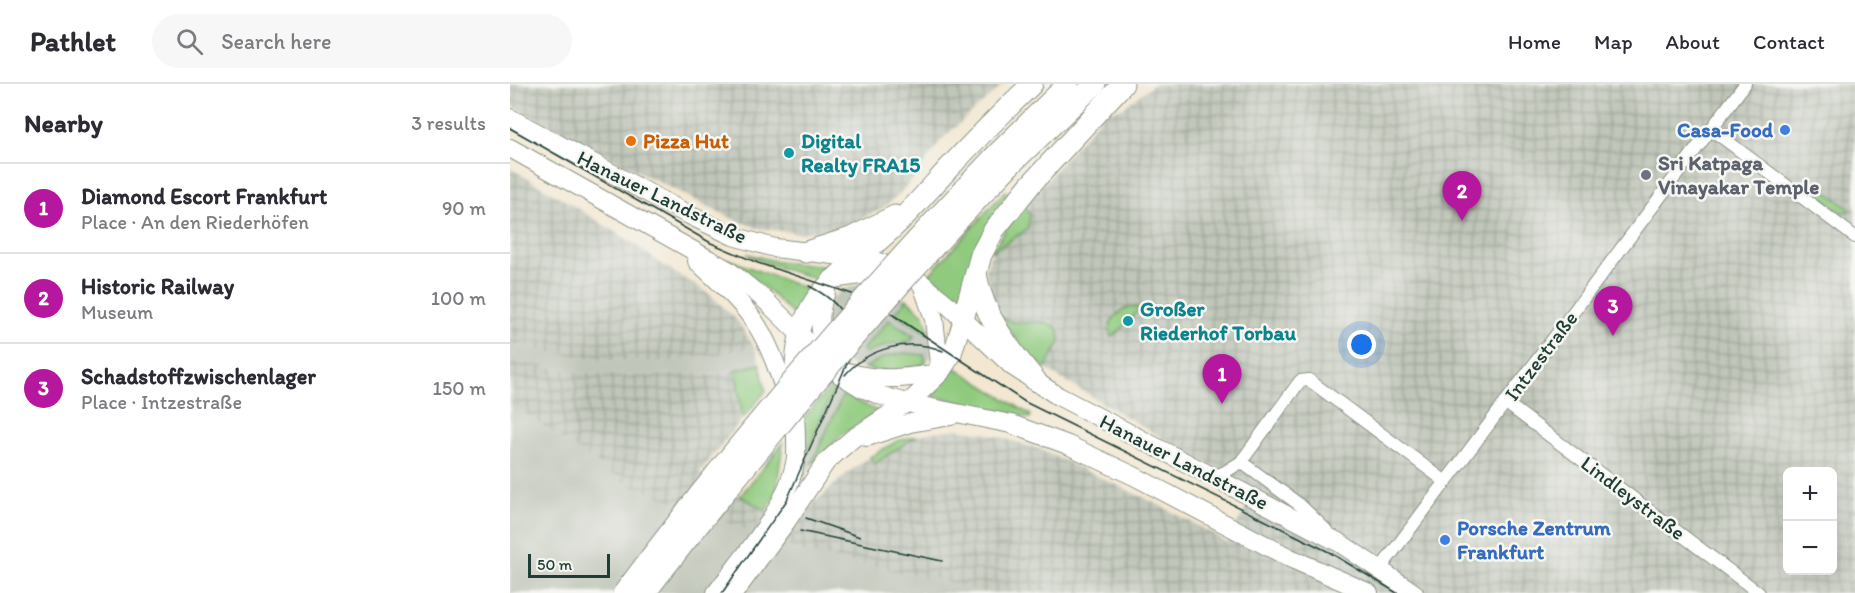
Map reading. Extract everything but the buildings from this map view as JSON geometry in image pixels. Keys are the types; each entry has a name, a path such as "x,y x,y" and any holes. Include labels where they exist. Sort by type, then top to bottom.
{"highway":[{"path":"806,252 868,231 906,210 1032,84"},
{"path":"645,593 680,546 828,366 939,241 1003,160 1068,84"},
{"path":"624,593 667,535 813,358 920,237 1003,160 1095,84"},
{"path":"963,319 975,271 986,243 1008,211 1123,84"},
{"path":"857,257 887,234 949,168"},
{"path":"975,271 982,298 993,321 1016,358 1036,381"}],"main road":[{"name":"Hanauer Landstraße","path":"510,118 687,214 733,236 765,245 806,252 857,257 888,265 916,279 963,319 997,354 1036,381 1089,413 1340,543 1414,593"},
{"name":"Hanauer Landstraße","path":"510,148 719,265 744,282 846,379 862,388 907,403 1011,424 1068,445 1134,476 1290,558 1364,592"},
{"path":"678,243 723,284 757,326 772,357 787,398 796,441"},
{"path":"734,593 780,518 794,470 796,441 794,368 799,335 816,297 857,257"},
{"path":"877,274 916,279 927,296 934,319 940,373 884,379 862,376 830,364 822,343 820,312 832,280 844,276 877,274"},
{"path":"716,593 839,449 907,403 940,373 952,355 963,319"},
{"path":"839,449 910,423 939,417 968,415"},
{"path":"1364,592 1380,569"}],"street":[{"name":"Intzestraße","path":"1380,569 1744,84"},
{"path":"1711,129 1855,237"},
{"path":"1212,477 1226,472 1241,462 1300,381 1304,379 1309,380 1446,482"},
{"name":"Lindleystraße","path":"1506,403 1759,593"},
{"path":"1241,462 1300,505 1340,543"}],"shaded area":[{"path":"510,84 1004,84 942,139 918,173 882,209 847,225 799,233 758,228 731,218 569,137 510,105"},
{"path":"1154,84 1855,84 1855,593 986,593 934,579 803,552 628,485 510,403 510,360 608,375 697,373 698,377 735,370 743,418 699,473 794,526 814,503 850,471 870,457 874,464 917,436 957,429 985,433 1037,448 1155,503 1226,543 1255,492 1036,362 992,306 985,269 999,236 1105,112 1123,108"},
{"path":"510,168 576,207 708,293 737,320 755,348 694,359 657,362 608,360 567,355 510,344"},
{"path":"861,284 871,284 891,290 907,299 895,312 930,335 931,356 926,363 923,355 914,354 894,354 864,368 853,366 844,360 826,322 831,300 841,290","holes":["889,320 911,341 890,344 862,350"]},
{"path":"510,344 567,355 608,360 657,362 694,359 755,348 760,364 697,377 697,373 608,375 510,360"},
{"path":"834,389 843,395 812,462 814,463 792,497 803,460"},
{"path":"510,403 628,485 803,552 934,579 986,593 510,593"}],"green space":[{"path":"1819,186 1851,210 1842,213 1815,192"},
{"path":"1005,191 1012,196 959,305 927,277"},
{"path":"1022,205 1030,214 1028,229 991,252"},
{"path":"747,254 780,262 830,267 818,280 762,262"},
{"path":"727,259 810,290 797,319 770,292"},
{"path":"907,299 924,315 930,335 895,313"},
{"path":"1132,306 1140,309 1123,328 1111,337 1110,326 1114,317 1122,310"},
{"path":"1000,316 1014,322 1045,323 1059,330 1060,342 1045,368 1027,354"},
{"path":"889,320 914,336 911,341 890,344 866,353 862,350"},
{"path":"904,353 924,355 926,363 919,367 895,372 864,368 884,357"},
{"path":"760,364 766,391 743,418 735,370"},
{"path":"954,367 1031,415 1030,418 932,396"},
{"path":"831,387 834,389 803,460 802,420"},
{"path":"843,395 878,411 840,436 812,463"},
{"path":"917,436 874,464 870,457 897,441"},
{"path":"783,443 776,493 766,511 740,496"}],"tram line":[{"path":"510,128 711,243 758,263 855,295 884,309 1025,402 1329,552 1397,593"},
{"path":"722,593 787,500 849,359 850,335 844,315 830,299 809,286"},
{"path":"845,375 865,358 890,348 917,345 943,351"},
{"path":"806,518 860,537"},
{"path":"800,531 942,561"}],"place":[{"name":"Casa-Food","path":"1785,130"},
{"name":"Pizza Hut","path":"631,141"},
{"name":"Digital Realty FRA15","path":"789,153"},
{"name":"Sri Katpaga Vinayakar Temple","path":"1646,175"},
{"name":"Historic Railway","path":"1462,221"},
{"name":"Großer Riederhof Torbau","path":"1128,321"},
{"name":"Schadstoffzwischenlager","path":"1613,336"},
{"name":"Diamond Escort Frankfurt","path":"1222,404"},
{"name":"Porsche Zentrum Frankfurt","path":"1445,540"}]}
